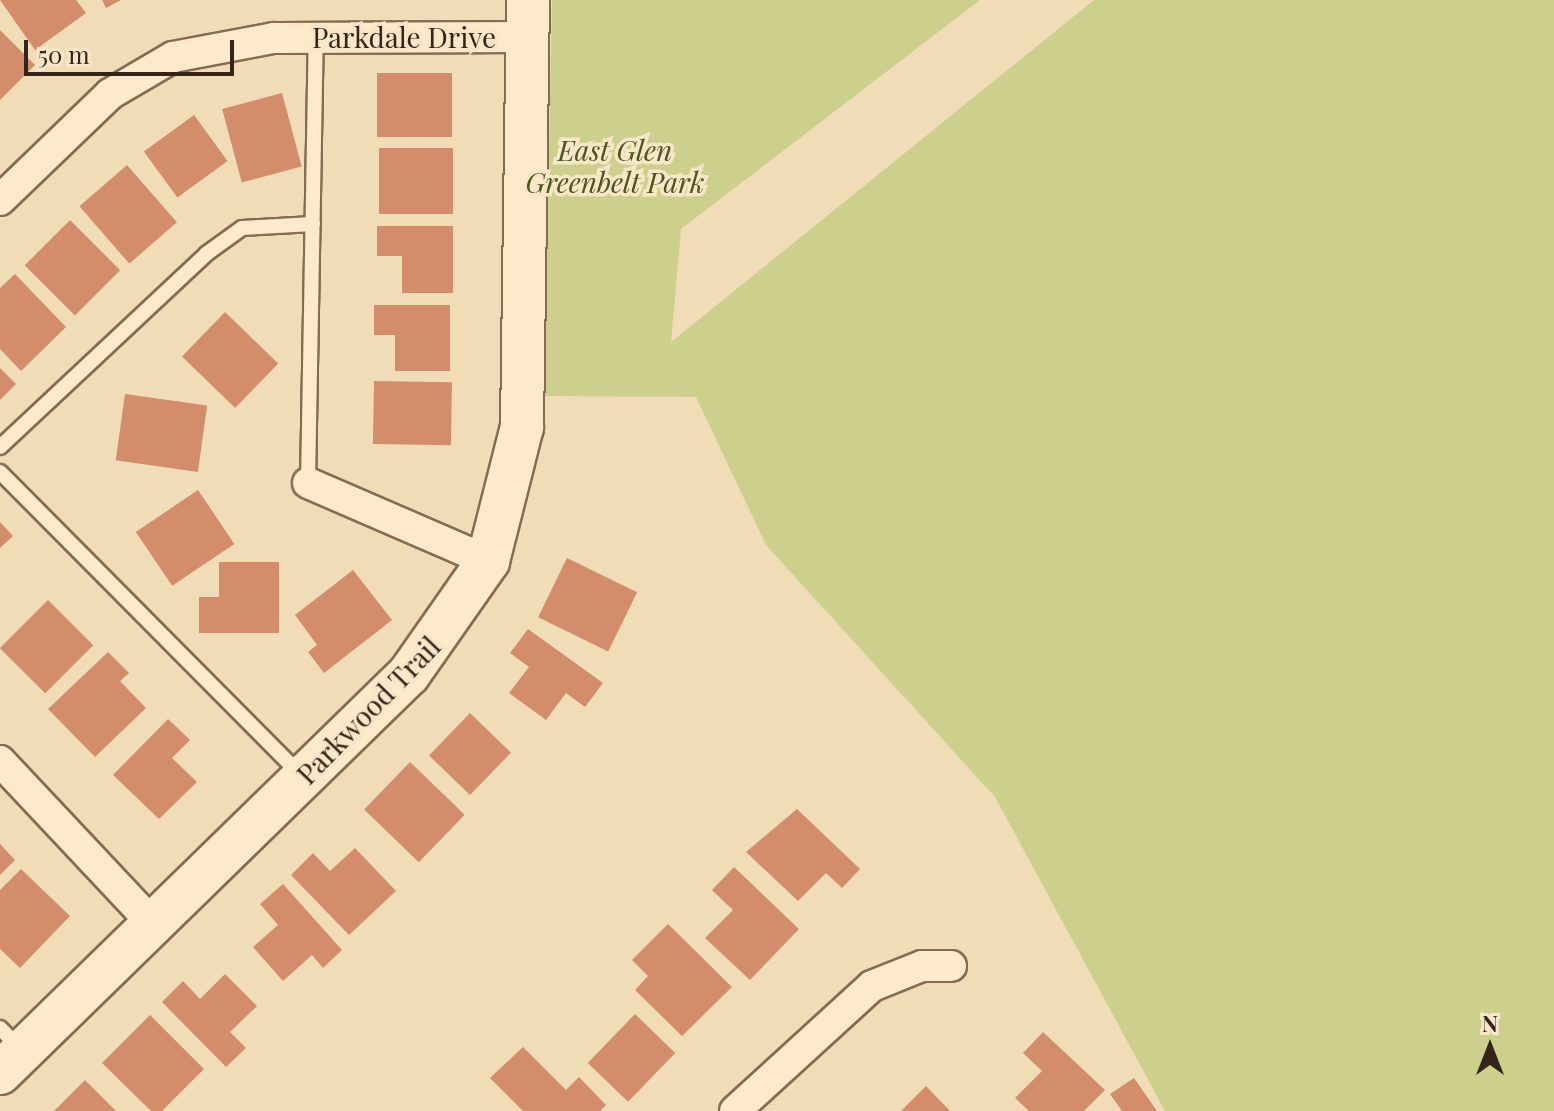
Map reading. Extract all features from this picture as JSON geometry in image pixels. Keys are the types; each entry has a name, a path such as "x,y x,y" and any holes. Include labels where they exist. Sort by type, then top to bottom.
{"street":[{"name":"Parkdale Drive","path":"0,200 138,72 211,45 528,18"},
{"name":"Parkwood Trail","path":"8,1051 154,925 409,674 488,561 522,427 528,18"},
{"path":"308,483 488,561"},
{"path":"0,761 154,925"},
{"path":"735,1111 872,986 922,966 951,966"}],"lane":[{"path":"308,483 316,38"},
{"path":"0,447 206,254 242,228 313,224"},
{"path":"0,472 304,778"}],"green space":[{"name":"East Glen Greenbelt Park","path":"552,0 980,0 681,229 671,342 1094,0 1554,0 1554,1111 1165,1111 995,797 766,545 696,397 544,396"}],"building":[{"path":"0,0 76,0 86,13 35,50"},
{"path":"102,0 121,0 106,8"},
{"path":"0,30 35,65 0,100"},
{"path":"377,73 452,73 452,137 377,137"},
{"path":"282,93 302,166 242,182 222,109"},
{"path":"194,115 228,161 177,198 144,151"},
{"path":"379,148 453,148 453,214 379,214"},
{"path":"127,165 177,222 129,264 79,206"},
{"path":"70,220 120,270 75,315 25,265"},
{"path":"377,226 453,226 453,293 402,293 402,256 377,256"},
{"path":"15,274 66,327 21,371 0,349 0,288"},
{"path":"374,305 450,305 450,371 395,371 395,335 374,335"},
{"path":"225,312 278,363 235,408 182,357"},
{"path":"0,368 16,384 0,400"},
{"path":"374,381 452,382 451,445 373,444"},
{"path":"125,394 207,406 198,472 116,460"},
{"path":"198,490 234,544 172,586 136,532"},
{"path":"0,522 13,536 0,548"},
{"path":"567,558 637,592 608,652 538,617"},
{"path":"219,562 279,562 279,633 199,633 199,597 219,597"},
{"path":"353,570 392,620 324,673 308,652 317,645 295,615"},
{"path":"48,600 93,645 45,693 0,648"},
{"path":"528,629 603,683 585,707 566,693 546,720 509,693 529,667 510,653"},
{"path":"108,652 129,673 120,681 146,708 95,757 48,709"},
{"path":"470,713 511,753 470,795 429,755"},
{"path":"168,719 190,740 172,758 197,782 159,819 113,775"},
{"path":"410,762 465,815 419,862 364,809"},
{"path":"797,809 860,869 842,888 826,873 798,901 746,852"},
{"path":"0,844 15,860 0,875"},
{"path":"355,848 396,891 349,935 291,875 313,853 330,871"},
{"path":"734,867 799,929 750,980 705,938 733,910 712,890"},
{"path":"21,869 70,916 20,968 0,949 0,890"},
{"path":"283,884 342,950 323,968 312,955 283,981 253,947 278,925 260,904"},
{"path":"668,924 732,987 682,1036 635,990 648,976 632,960"},
{"path":"225,974 257,1006 230,1032 246,1048 226,1067 162,1002 183,981 200,999"},
{"path":"635,1014 675,1053 628,1102 588,1063"},
{"path":"150,1015 204,1069 162,1111 151,1111 102,1063"},
{"path":"1043,1032 1105,1090 1084,1111 1029,1111 1015,1098 1042,1071 1023,1053"},
{"path":"523,1047 566,1090 579,1077 606,1105 600,1111 523,1111 490,1078"},
{"path":"1134,1078 1157,1111 1122,1111 1110,1094"},
{"path":"85,1080 116,1111 54,1111"},
{"path":"926,1086 950,1111 901,1111"}]}
